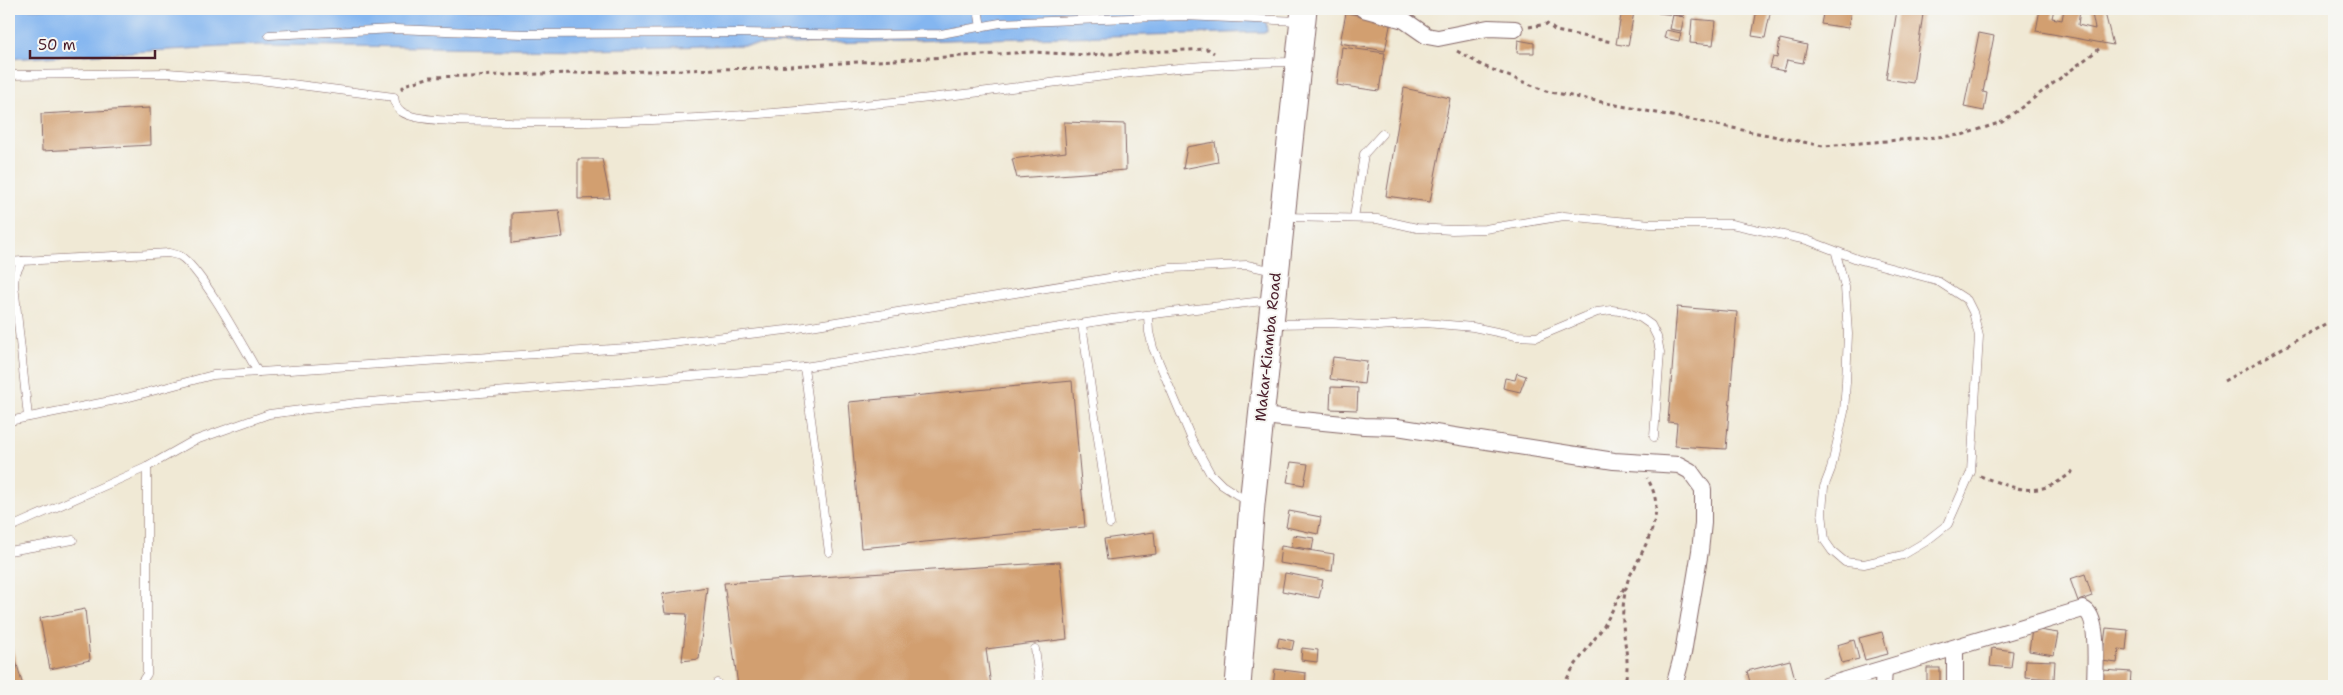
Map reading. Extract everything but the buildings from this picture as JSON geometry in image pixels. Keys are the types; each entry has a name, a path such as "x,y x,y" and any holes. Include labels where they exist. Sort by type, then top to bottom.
{"main road":[{"name":"Makar-Kiamba Road","path":"1238,686 1252,504 1303,15"}],"street":[{"path":"1363,9 1404,20 1427,36 1438,38 1488,28 1516,29"},
{"path":"1261,416 1364,426 1397,427 1614,461 1679,465 1690,471 1703,489 1700,551 1683,653 1674,686"},
{"path":"1826,686 2083,609 2092,617 2096,648 2095,686"},
{"path":"1955,648 1955,686"},
{"path":"1883,686 1884,669"}],"lane":[{"path":"978,9 981,27"},
{"path":"269,35 396,30 524,34 743,32 869,35 941,34 1000,23 1183,16 1303,15"},
{"path":"9,75 168,72 260,80 394,97 396,106 401,112 442,120 567,122 711,118 892,103 1229,63 1298,62"},
{"path":"1354,218 1364,154 1382,134"},
{"path":"1282,217 1376,219 1417,228 1452,230 1485,229 1564,216 1651,224 1731,224 1807,240 1836,253 1936,280 1967,300 1973,312 1979,336 1971,472 1948,524 1926,542 1903,555 1880,561 1853,564 1836,556 1826,541 1822,512 1824,487 1831,469 1844,412 1848,334 1845,287 1836,253"},
{"path":"9,262 169,253 180,256 191,265 223,312 258,372"},
{"path":"22,261 15,275 14,284 28,417"},
{"path":"9,421 126,398 213,375 627,348 786,330 1057,288 1171,268 1247,265 1276,271"},
{"path":"9,528 146,467 193,441 269,414 357,403 804,367 1082,324 1148,316 1271,312 1332,323 1378,326 1425,323 1473,327 1516,336 1537,337 1597,312 1612,310 1626,312 1641,318 1650,326 1657,337 1660,352 1654,437"},
{"path":"1148,316 1153,348 1168,387 1192,440 1210,473 1222,485 1252,504"},
{"path":"1082,324 1110,524"},
{"path":"804,367 829,552"},
{"path":"139,686 147,674 146,467"},
{"path":"9,551 73,540"},
{"path":"1035,649 1040,686"}],"path":[{"path":"1516,29 1548,24 1556,30 1612,42"},
{"path":"1438,38 1451,48 1483,66 1546,91 1823,146 1962,135 2002,122 2099,50"},
{"path":"394,97 407,84 431,77 756,68 825,62 930,59 1032,52 1088,55 1208,49 1229,63"},
{"path":"2224,381 2334,319"},
{"path":"1563,686 1573,668 1604,626 1655,526 1656,503 1653,487 1637,463"},
{"path":"1971,472 2017,489 2035,490 2060,482 2074,470"},
{"path":"1624,686 1628,672 1623,622 1627,583"}],"water":[{"path":"9,9 1265,9 1267,32 590,49 258,45 9,59"}]}
